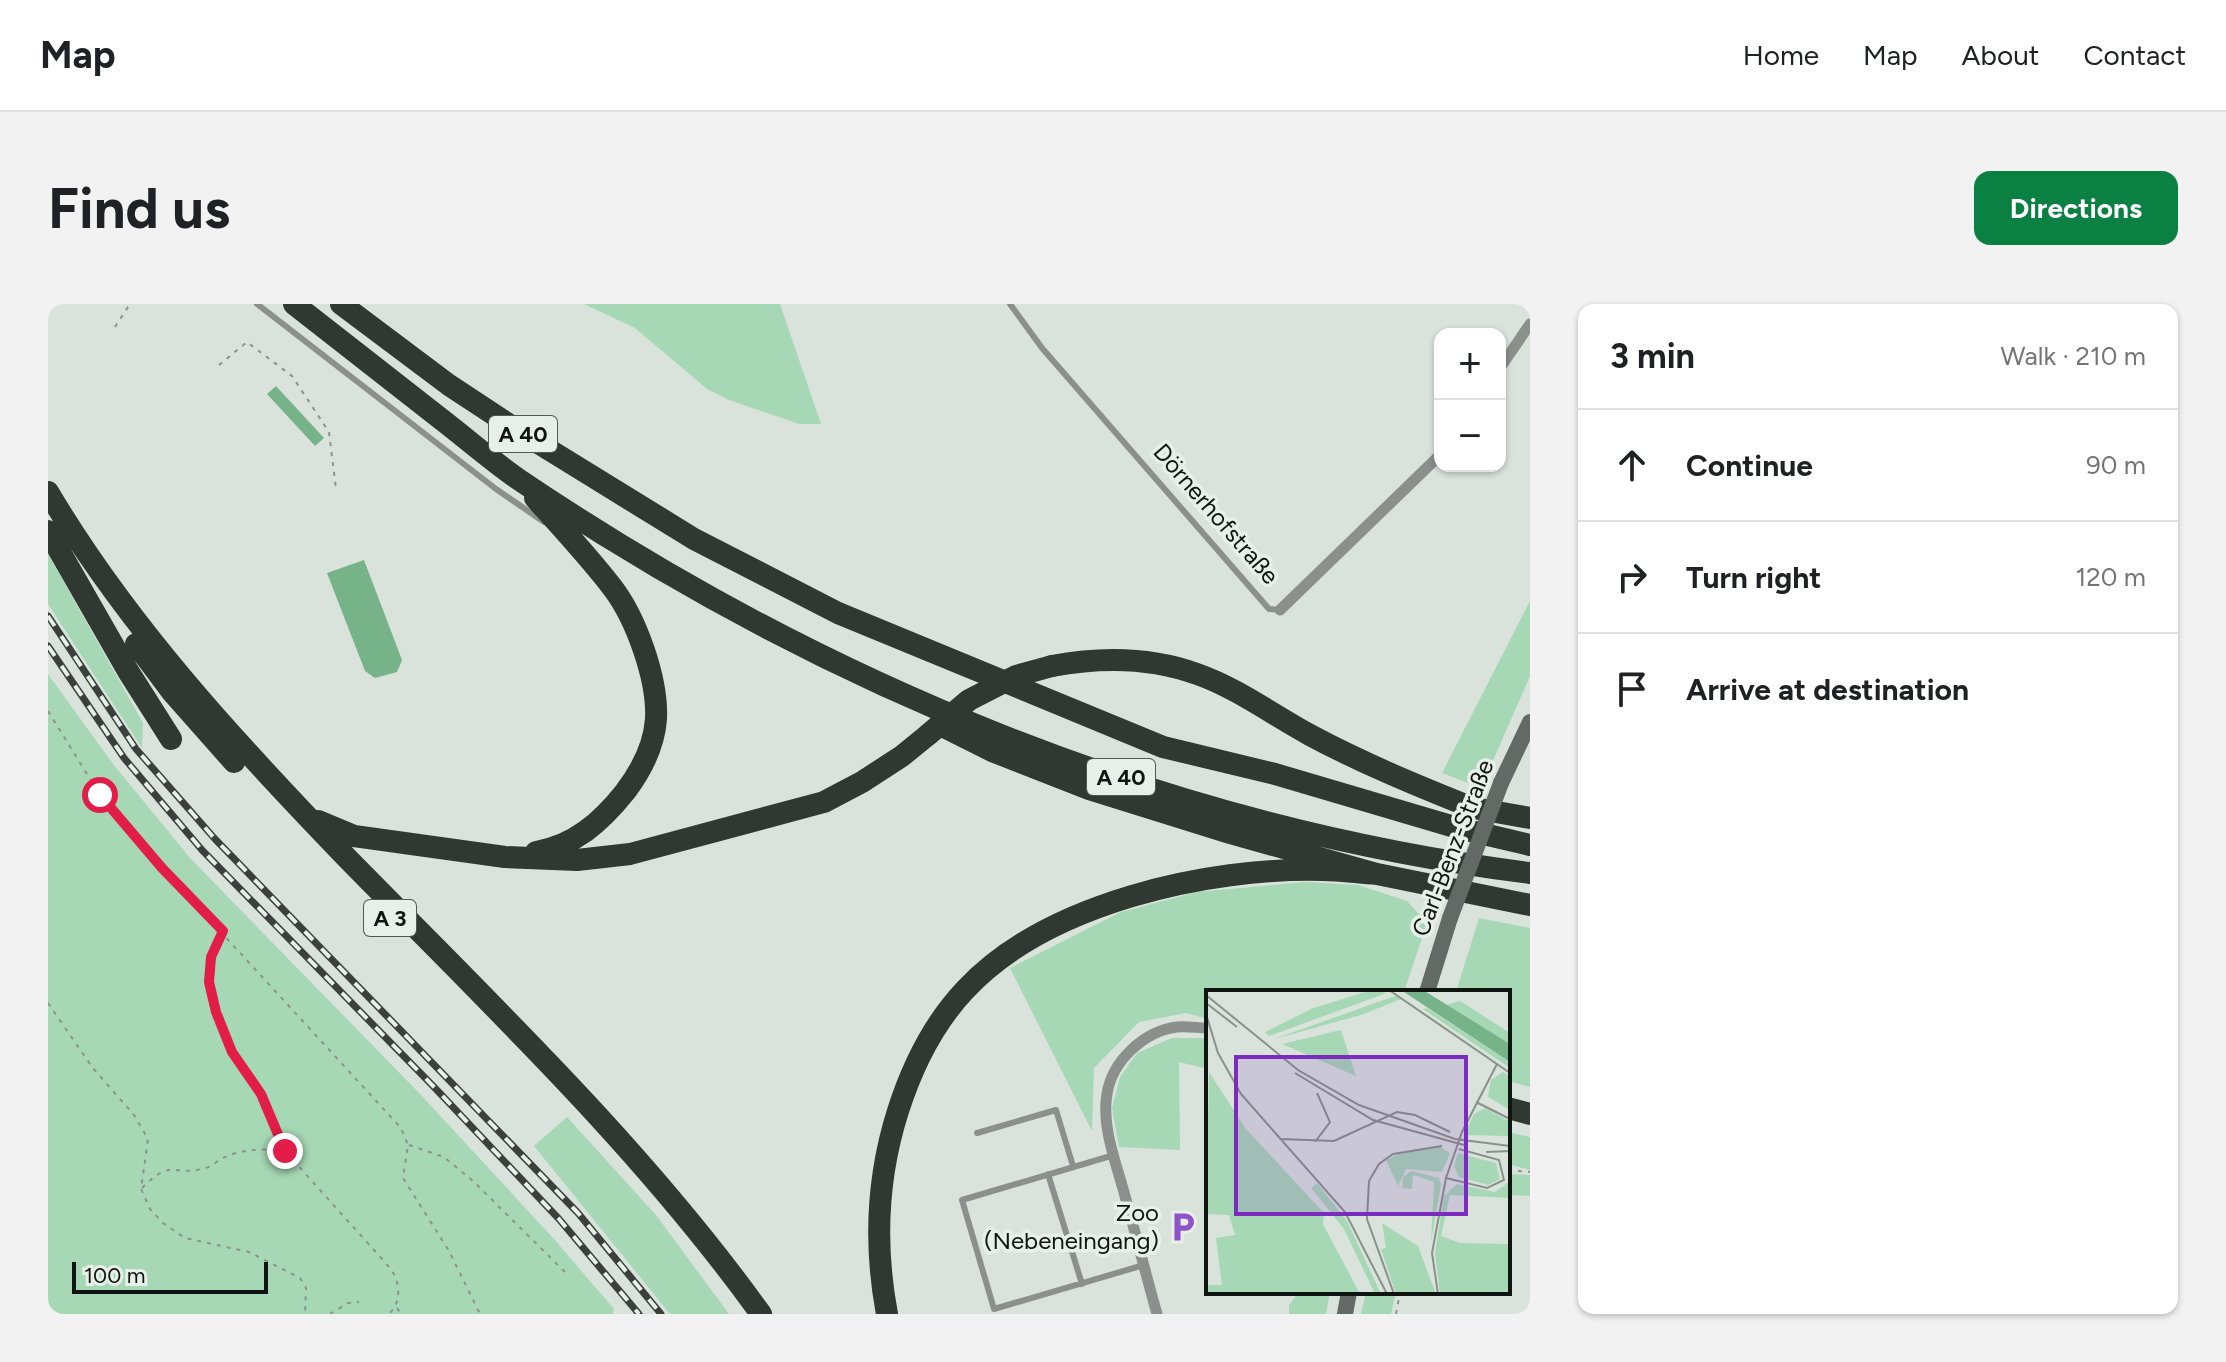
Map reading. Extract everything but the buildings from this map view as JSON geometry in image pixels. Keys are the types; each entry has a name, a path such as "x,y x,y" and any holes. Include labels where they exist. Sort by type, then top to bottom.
{"highway":[{"name":"A 40","path":"294,304 515,477 636,555 721,605 807,650 932,708 1086,766 1216,808 1433,860 1530,873"},
{"name":"A 40","path":"341,304 449,385 522,433 694,539 838,613 1163,747 1275,774 1458,828 1530,845"},
{"path":"515,477 614,589 638,636 649,671 656,721 650,747 629,785 573,851"},
{"name":"A 3","path":"48,492 79,545 125,608 258,767 557,1071 685,1216 761,1314"},
{"name":"A 3","path":"48,514 113,613 172,692 241,770 553,1086 676,1224 745,1314"},
{"path":"48,531 128,671 171,739"},
{"path":"807,650 856,683 992,751 1075,784 1230,833 1377,874 1530,905"},
{"path":"306,816 354,836 526,859 573,851 630,854 677,844 824,802 906,759 929,734 969,700 1016,676 1083,660 1119,659 1160,664 1197,674 1311,736 1392,775 1473,808"},
{"path":"1275,774 1371,788 1530,818"},
{"path":"887,1314 878,1217 890,1139 901,1102 923,1050 951,1006 979,976 1013,949 1056,925 1156,888 1284,871 1377,874"},
{"path":"1510,1109 1530,1114"},
{"path":"1510,1123 1530,1128"}],"main road":[{"name":"Carl-Benz-Straße","path":"1428,990 1450,918 1501,783 1530,722"},
{"path":"1345,1314 1349,1294"}],"street":[{"path":"1506,359 1530,324"},
{"name":"Dörnerhofstraße","path":"1280,610 1434,461"},
{"path":"1157,1314 1114,1155 1106,1120 1106,1095 1113,1074 1127,1053 1154,1034 1177,1027 1206,1028"}],"lane":[{"path":"257,304 496,489 575,543"},
{"name":"Dörnerhofstraße","path":"1010,304 1042,348 1269,609 1280,610"},
{"path":"977,1133 1056,1110 1073,1166"},
{"path":"1114,1155 962,1200 994,1309 1144,1265"},
{"path":"1048,1174 1082,1284"}],"path":[{"path":"115,327 130,304"},
{"path":"219,365 247,342 292,376 329,432 336,489"},
{"path":"48,711 100,795 162,868 401,1128 408,1145 403,1178 449,1251 480,1314"},
{"path":"223,931 211,957 209,982 216,1012 232,1052 261,1094 285,1151 391,1269 396,1278 397,1308 401,1314"},
{"path":"48,1003 92,1067 134,1115 148,1139 141,1189 150,1209 163,1223 185,1238 249,1252 300,1278 306,1288 305,1314"},
{"path":"408,1145 444,1157 473,1181 567,1274"},
{"path":"141,1189 159,1171 206,1168 224,1157 248,1151 285,1151"},
{"path":"1510,1170 1530,1172"},
{"path":"1396,1314 1400,1294"},
{"path":"330,1314 348,1303 359,1302"},
{"path":"389,1314 397,1308"}],"shaded area":[{"path":"584,304 780,304 821,424 799,424 729,400 707,389 635,328"},
{"path":"276,386 324,438 315,446 267,394"},
{"path":"48,554 143,723 142,748 48,604"},
{"path":"364,560 402,660 397,672 375,678 365,671 327,573"},
{"path":"1530,601 1530,676 1481,788 1442,773"},
{"path":"48,674 113,764 191,859 422,1096 554,1239 614,1309 613,1314 48,1314"},
{"path":"1304,882 1358,885 1407,901 1427,923 1405,990 1206,990 1206,1018 1186,1013 1139,1022 1094,1068 1092,1131 1010,968 1121,912 1197,892"},
{"path":"1479,918 1530,928 1530,1087 1510,1082 1510,990 1457,990"},
{"path":"1172,1038 1206,1038 1206,1069 1179,1062 1180,1150 1119,1147 1112,1108 1120,1077 1137,1053"},
{"path":"567,1117 656,1215 729,1314 670,1314 534,1146"},
{"path":"1510,1132 1530,1137 1530,1170 1510,1165"},
{"path":"1510,1174 1530,1175 1530,1196 1510,1195"},
{"path":"1297,1294 1330,1294 1326,1314 1289,1314 1289,1305"},
{"path":"1366,1294 1396,1294 1391,1314 1361,1314"}],"railway":[{"path":"48,616 136,749 215,839 578,1213 661,1314"},
{"path":"48,646 124,758 202,850 559,1219 639,1314"}],"place":[{"name":"Zoo (Nebeneingang)","path":"1183,1227"}],"route":[{"path":"100,795 162,868 223,931 211,957 209,982 216,1012 232,1052 261,1094 285,1151"}]}
